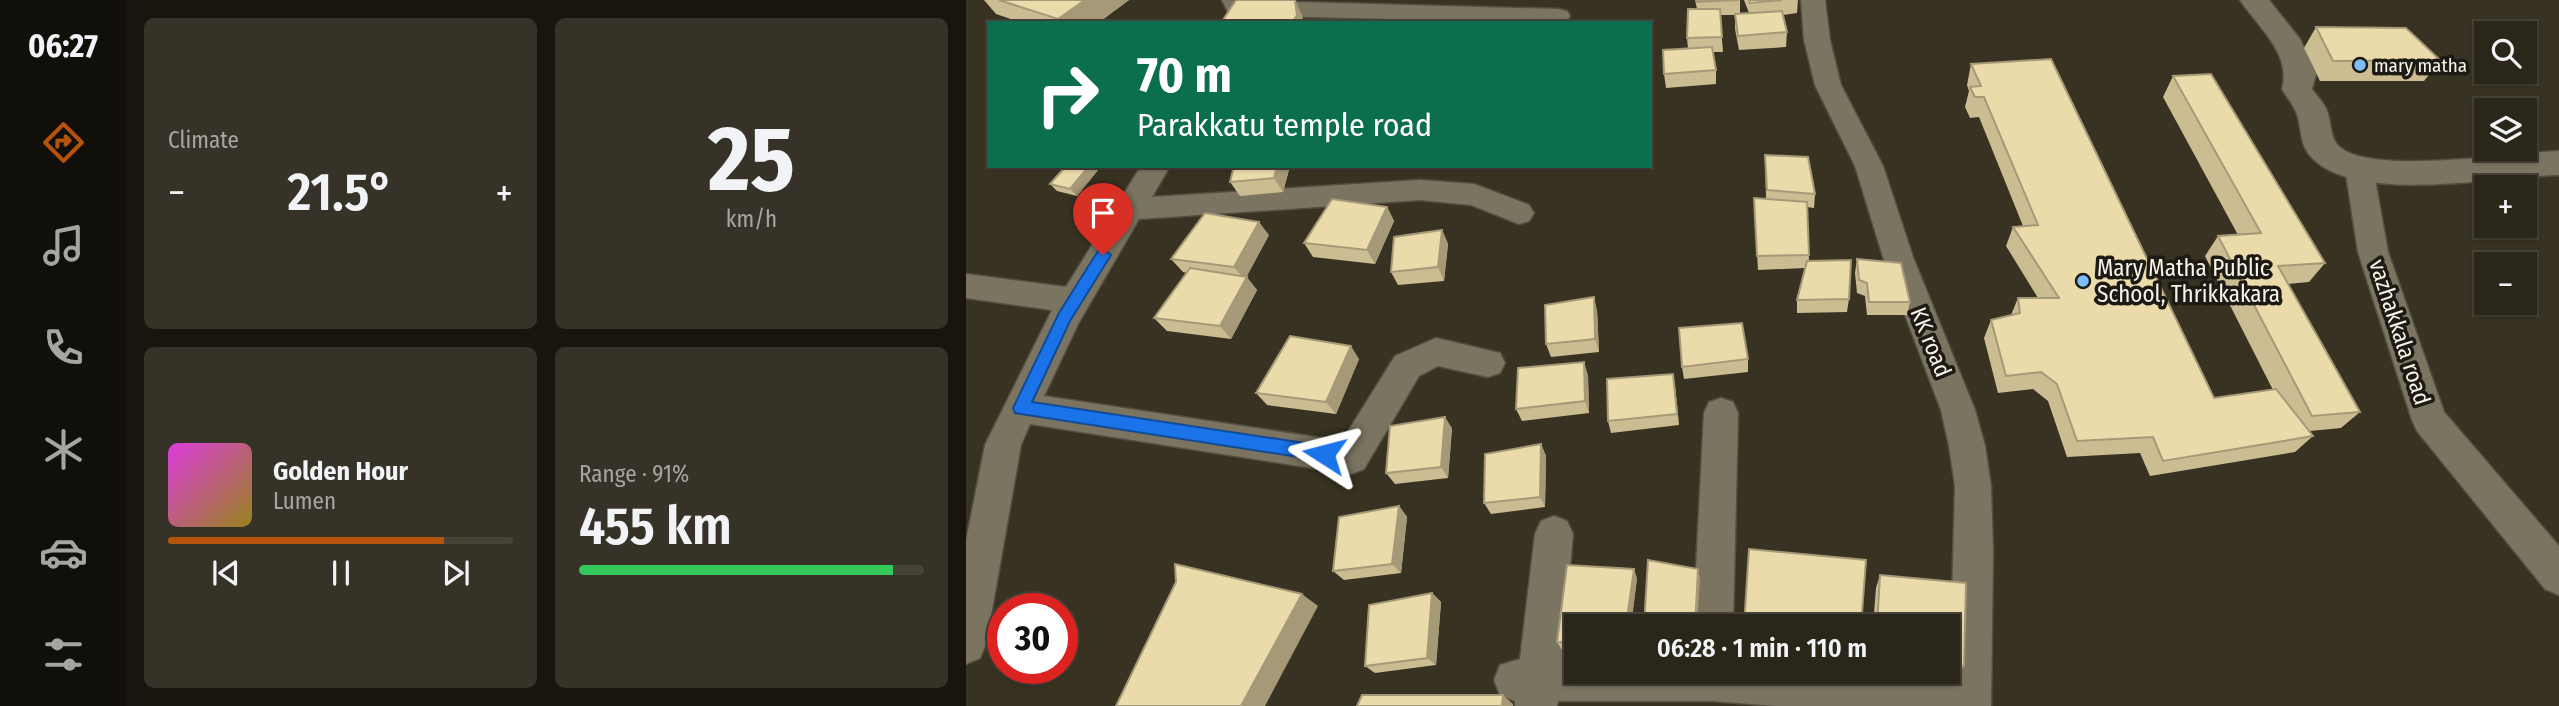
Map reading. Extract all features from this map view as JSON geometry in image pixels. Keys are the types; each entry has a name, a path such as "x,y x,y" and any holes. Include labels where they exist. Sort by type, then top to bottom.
{"street":[{"path":"1220,21 1227,0"},
{"path":"1234,0 1237,7 1267,9 1558,16"},
{"name":"KK road","path":"1813,0 1817,40 1828,85 1869,166 1898,257 1958,410 1967,446 1973,485 1974,551 1970,703"},
{"path":"2253,0 2276,24 2287,43 2288,51 2301,74 2297,89 2312,112 2320,146 2332,158 2359,168 2406,174 2559,163"},
{"path":"966,644 1003,445 1074,301 1155,168"},
{"name":"vazhakkala road","path":"2359,168 2373,252 2429,420 2559,576"},
{"path":"1132,209 1420,190 1474,195 1519,213"},
{"path":"966,286 1074,301"},
{"path":"1021,408 1351,458 1407,366 1436,352 1488,363"},
{"path":"1713,614 1721,413"},
{"path":"1554,534 1530,688 1710,686 1970,703"}],"building":[{"path":"999,0 1085,0 1058,19"},
{"path":"1236,0 1295,0 1297,15 1293,21 1222,21"},
{"path":"1696,0 1739,0 1697,2"},
{"path":"1749,0 1782,0 1750,3"},
{"path":"1688,9 1720,9 1722,37 1687,38"},
{"path":"1782,11 1787,32 1738,36 1735,14"},
{"path":"2316,27 2406,28 2440,60 2333,61"},
{"path":"1712,47 1716,70 1664,74 1663,50"},
{"name":"Mary Matha Public School, Thrikkakara","path":"2051,59 2214,398 2276,389 2313,436 2163,461 2153,437 2077,441 2057,384 2041,372 2006,376 1991,320 2020,313 2018,298 2059,298 2013,227 2038,225 1984,97 1975,97 1970,87 1981,86 1971,64"},
{"path":"2211,74 2325,263 2278,266 2360,412 2312,416 2218,236 2261,233 2173,76"},
{"path":"1765,155 1808,157 1815,194 1767,190"},
{"path":"1064,168 1087,168 1070,189 1050,184"},
{"path":"1234,168 1276,168 1274,178 1230,182"},
{"path":"1754,198 1807,202 1809,255 1757,256"},
{"path":"1332,199 1387,207 1367,250 1304,243"},
{"path":"1205,213 1259,222 1234,267 1171,259"},
{"path":"1442,230 1438,267 1391,272 1394,237"},
{"path":"1857,259 1901,263 1910,302 1869,302 1867,283 1859,280"},
{"path":"1851,260 1849,299 1797,300 1807,261"},
{"path":"1190,268 1247,277 1220,326 1154,318"},
{"path":"1594,297 1595,339 1546,344 1545,305"},
{"path":"1742,323 1748,359 1682,367 1679,328"},
{"path":"1290,336 1351,346 1326,402 1256,393"},
{"path":"1584,362 1585,401 1516,409 1518,368"},
{"path":"1673,374 1677,414 1608,421 1607,379"},
{"path":"1445,417 1441,467 1386,473 1390,426"},
{"path":"1541,444 1540,497 1484,503 1485,454"},
{"path":"1399,506 1392,564 1333,571 1339,517"},
{"path":"1749,549 1866,560 1862,614 1745,614"},
{"path":"1648,560 1698,569 1696,614 1645,614"},
{"path":"1175,564 1302,594 1241,706 1116,706 1176,582"},
{"path":"1567,565 1634,569 1628,614 1564,614 1564,642 1557,642"},
{"path":"1880,575 1966,583 1964,666 1960,666 1960,614 1878,614"},
{"path":"1432,593 1427,658 1365,666 1369,605"},
{"path":"1362,695 1503,695 1502,706 1357,706"}],"place":[{"name":"mary matha","path":"2360,65"},
{"name":"Mary Matha Public School, Thrikkakara","path":"2083,281"}],"route":[{"path":"1103,255 1064,318 1021,408 1324,454"}]}
